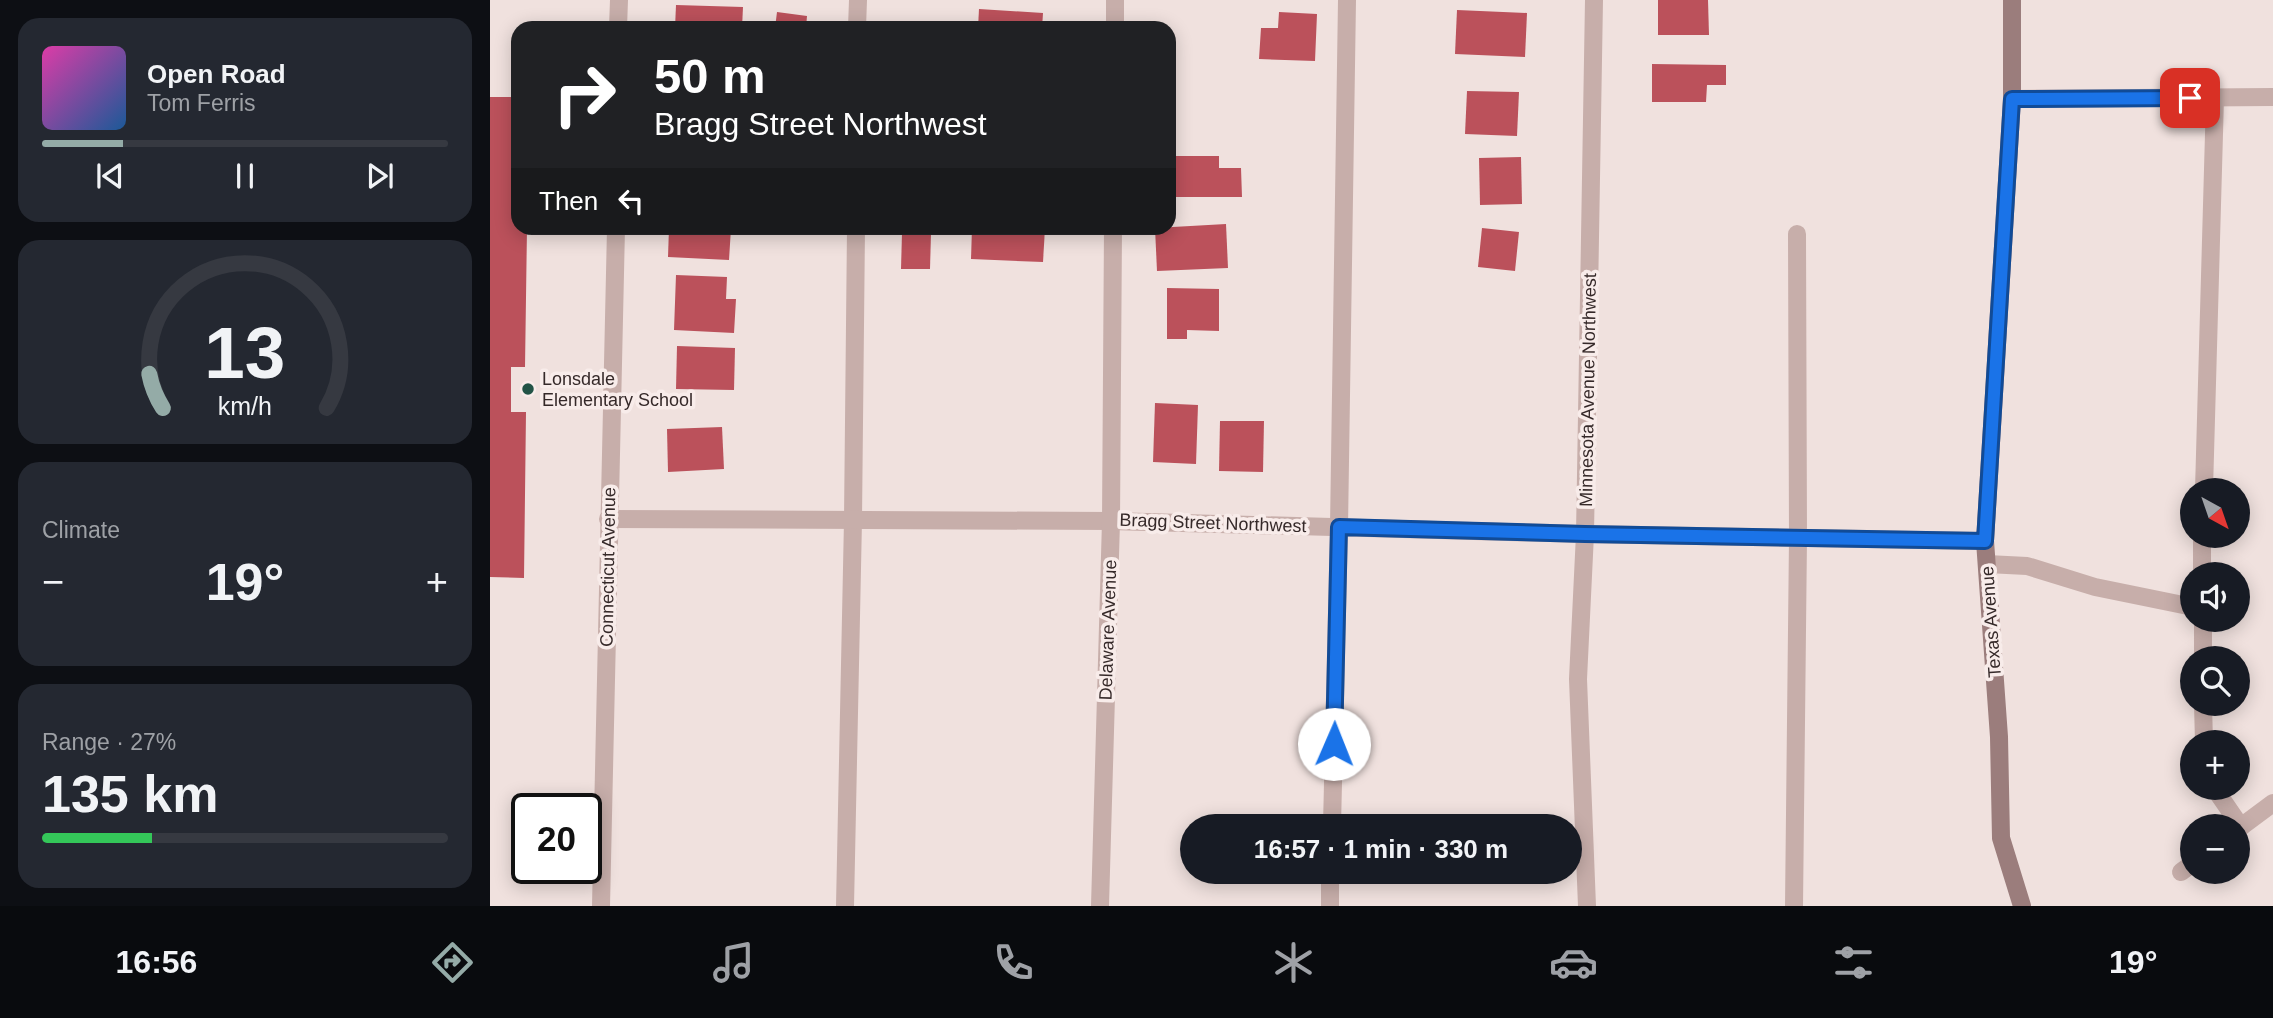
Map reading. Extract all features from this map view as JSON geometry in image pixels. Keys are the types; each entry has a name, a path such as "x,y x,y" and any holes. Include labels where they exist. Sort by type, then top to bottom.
{"street":[{"path":"618,21 619,0"},
{"path":"857,21 858,0"},
{"path":"1115,0 1115,21"},
{"path":"1332,814 1347,0"},
{"name":"Minnesota Avenue Northwest","path":"1587,906 1578,679 1585,534 1594,0"},
{"name":"Texas Avenue","path":"2012,0 2012,99 1985,541 1999,737 2001,838 2022,906"},
{"path":"2012,99 2273,97"},
{"path":"2204,478 2215,98"},
{"path":"1794,906 1798,538 1797,234"},
{"name":"Connecticut Avenue","path":"601,906 616,235"},
{"path":"845,906 856,235"},
{"name":"Delaware Avenue","path":"1100,906 1111,520 1113,235"},
{"name":"Bragg Street Northwest","path":"608,519 1111,520 1585,534 1985,541"},
{"path":"1987,564 2027,566 2095,587 2180,604"},
{"path":"2250,820 2273,803"},
{"path":"1330,906 1331,884"}],"building":[{"path":"1658,0 1708,0 1709,35 1658,35"},
{"path":"676,5 743,7 742,21 675,21"},
{"path":"979,9 1043,13 1042,21 978,21"},
{"path":"1457,10 1527,13 1525,57 1455,54"},
{"path":"777,12 807,16 807,21 776,21"},
{"path":"1279,12 1317,14 1315,61 1259,59 1261,28 1278,28"},
{"path":"1652,64 1726,65 1726,85 1707,85 1706,102 1652,102"},
{"path":"1467,91 1519,92 1517,136 1465,134"},
{"path":"490,97 511,97 511,235 527,235 525,367 511,367 511,412 526,412 524,578 490,577"},
{"path":"1176,156 1219,156 1219,168 1241,168 1242,197 1176,197"},
{"path":"1521,157 1522,204 1480,205 1479,158"},
{"path":"1226,224 1228,268 1157,271 1155,235 1176,235 1176,227"},
{"path":"1482,228 1519,232 1515,271 1478,267"},
{"path":"669,235 731,235 729,260 668,257"},
{"path":"902,235 931,235 930,269 901,269"},
{"path":"972,235 1045,235 1043,262 971,259"},
{"path":"676,275 727,277 726,299 736,299 734,333 674,330"},
{"path":"1167,288 1219,289 1219,331 1187,330 1187,339 1167,339"},
{"path":"677,346 735,348 734,390 676,389"},
{"path":"1155,403 1198,405 1196,464 1153,462"},
{"path":"1220,421 1264,421 1263,472 1219,471"},
{"path":"722,427 724,469 668,472 667,429"}],"place":[{"name":"Lonsdale Elementary School","path":"528,389"}],"route":[{"path":"1334,744 1339,527 1985,541 2012,99 2190,98"}]}
